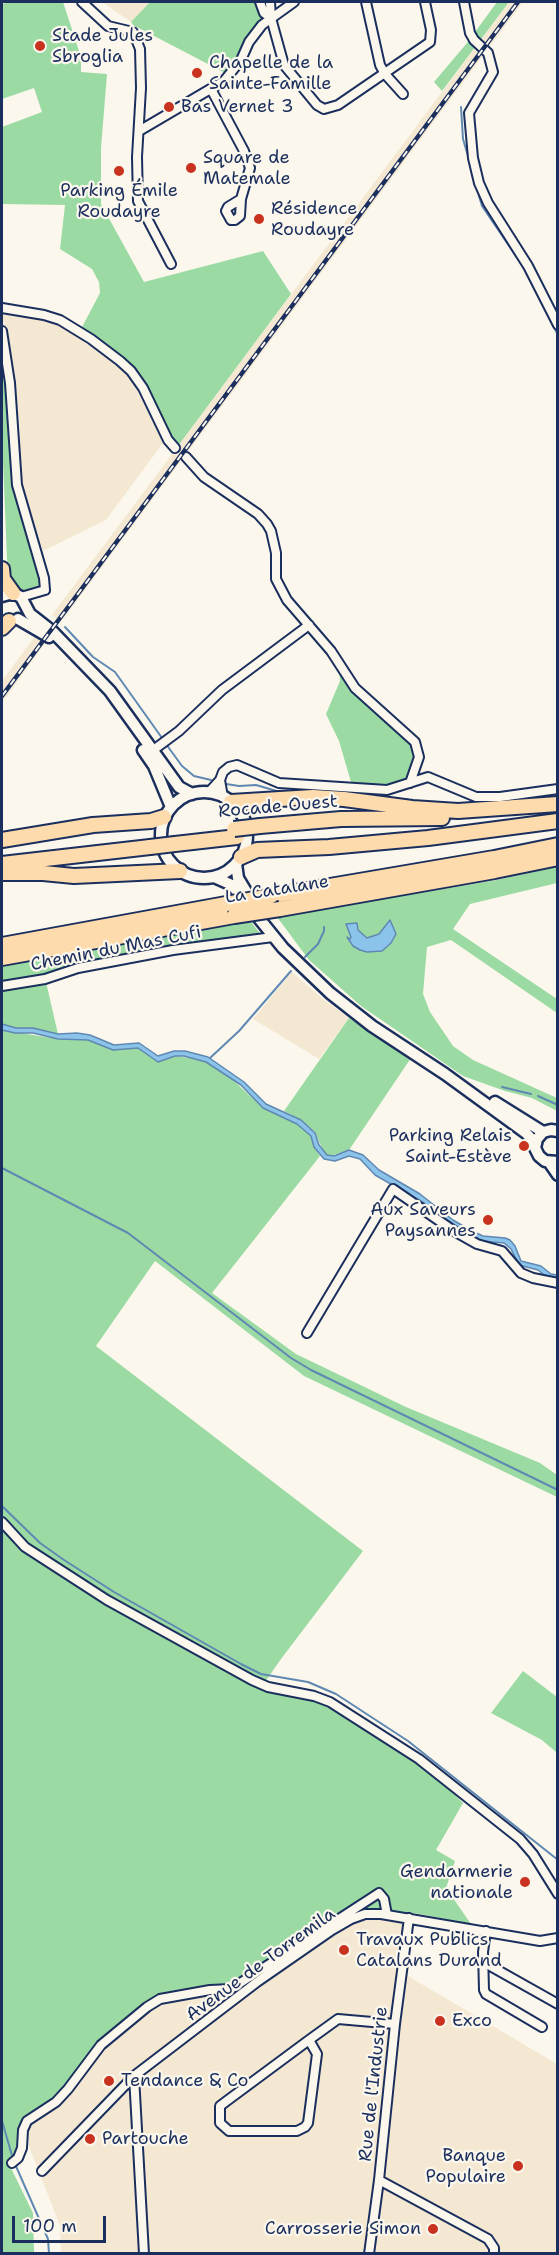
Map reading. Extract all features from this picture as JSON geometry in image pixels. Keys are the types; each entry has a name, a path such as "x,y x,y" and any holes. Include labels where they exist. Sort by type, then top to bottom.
{"highway":[{"path":"2,569 3,579 16,596"},
{"path":"227,799 313,797 458,811 558,805"},
{"name":"Rocade Ouest","path":"2,864 174,839 341,819 469,818 558,805"},
{"path":"2,840 93,825 152,821 167,812"},
{"name":"Rocade Ouest","path":"260,830 462,826 558,816"},
{"path":"238,860 257,850 329,847 558,821"},
{"name":"Rocade Ouest","path":"2,856 150,843"},
{"name":"La Catalane","path":"2,958 230,910 271,896 558,845"},
{"name":"La Catalane","path":"2,945 230,910 280,909 558,858"},
{"path":"2,873 83,876 180,871"}],"main road":[{"path":"8,621 24,612 16,596"},
{"path":"16,596 30,614 53,632 110,691 179,787 192,794"},
{"path":"8,621 43,632 100,689 154,766 167,812"},
{"path":"238,860 226,872 214,877 193,877 180,871 169,861 162,847 160,832 167,812 180,799 192,794 209,792 227,799 239,811 247,834 238,860 238,878 281,937 326,983 358,1010 543,1132"},
{"path":"214,877 232,885 273,937 312,976 358,1016 445,1074 526,1133 536,1144 539,1156 553,1162 558,1176"},
{"path":"536,1144 543,1132 558,1131"}],"street":[{"path":"82,2 108,26 133,32 141,55 138,201 171,264"},
{"path":"260,2 264,13 271,18"},
{"path":"270,2 271,18 284,65 317,105 324,109 338,105 429,42 430,30 425,2"},
{"path":"271,18 274,12 288,2"},
{"path":"139,131 211,89 231,74 242,60 249,42 262,25 294,2"},
{"path":"366,2 380,65 403,94"},
{"path":"464,2 470,33 488,53 492,72 469,113 472,158 479,183 528,266 558,325"},
{"path":"211,89 244,151 250,168 241,199"},
{"path":"2,308 60,320 91,339 131,371 168,440 175,448"},
{"path":"2,331 11,395 16,485 44,578 45,590 16,596"},
{"path":"186,457 204,477 258,514 267,524 276,553 276,579 279,588 331,651 355,688 415,742 418,749 418,764 410,783"},
{"path":"152,751 179,731 222,690 309,625"},
{"path":"418,764 428,777 476,797 500,797 558,789"},
{"path":"209,792 220,780 223,772 237,765 279,783 387,790 428,777"},
{"path":"220,780 227,799"},
{"name":"Chemin du Mas Cufi","path":"2,986 45,979 78,969 173,950 273,937"},
{"path":"307,1333 393,1189 460,1235 477,1244 502,1251 521,1273 558,1283"},
{"path":"2,1522 25,1547 107,1600 230,1669 268,1687 314,1696 330,1702 419,1759 520,1839 533,1854 557,1893"},
{"path":"14,2162 22,2148 23,2130 27,2121 56,2102 101,2045 147,2007 160,1999 210,1990 231,1989 379,1893 384,1899 387,1915"},
{"name":"Avenue de Torremila","path":"42,2171 134,2076 257,1982 351,1919 365,1914 387,1915 540,1941 558,1938"},
{"name":"Rue de l'Industrie","path":"369,2253 379,2180 394,2024 410,1918"},
{"path":"486,1931 483,1952 486,1994 542,2027"},
{"path":"549,1940 558,1932"},
{"path":"484,1963 557,2004"},
{"path":"309,2040 317,2054 308,2123 305,2127 297,2131 228,2131 220,2122 220,2106 309,2040 338,2019 394,2024"},
{"path":"134,2076 144,2253"},
{"path":"379,2180 488,2240 494,2251"}],"shaded area":[{"path":"102,2 150,2 131,22"},
{"path":"509,2 523,2 61,622 52,615"},
{"path":"2,313 41,317 68,328 106,353 130,376 163,443 106,520 43,551 20,479 20,428"},
{"path":"35,636 45,643 2,703 2,681"},
{"path":"292,972 349,1018 319,1059 253,1019"},
{"path":"363,1909 414,1913 408,1976 557,2064 557,2253 61,2253 60,2226 29,2146 29,2122 65,2089 77,2068 94,2047 145,2005 164,1995 222,1984 231,1996 330,1925"}],"green space":[{"path":"63,2 81,57 81,72 107,74 101,148 101,204 144,282 263,251 291,294 178,446 170,438 145,386 93,336 81,329 100,293 99,282 92,269 60,249 65,205 2,204 2,127 42,112 34,88 2,99 2,4"},
{"path":"150,2 257,2 263,18 238,61 227,74 133,25 131,22"},
{"path":"497,2 509,2 442,91 434,82"},
{"path":"2,348 7,383 14,485 42,588 26,592 8,579 11,573 7,560 2,436"},
{"path":"339,670 352,691 411,744 415,757 408,779 387,786 351,782 339,741 326,714 340,681"},
{"path":"557,867 557,883 470,904 453,929 557,999 557,1013 451,940 427,947 423,994 430,1012 453,1046 473,1060 557,1098 557,1111 532,1098 463,1076 361,1006 309,960 277,917 497,880"},
{"path":"251,922 262,936 2,983 2,967 116,944"},
{"path":"46,982 58,1034 2,1024 2,990"},
{"path":"349,1018 411,1058 349,1150 330,1156 324,1153 315,1132 301,1120 284,1111"},
{"path":"2,1030 58,1039 88,1040 113,1050 138,1048 158,1062 175,1056 198,1059 232,1079 263,1108 297,1124 311,1136 320,1156 212,1293 296,1354 406,1407 540,1463 557,1475 557,1497 304,1376 155,1261 96,1346 363,1551 265,1682 109,1598 28,1544 2,1517"},
{"path":"2,1528 23,1550 105,1604 250,1684 328,1706 417,1762 446,1786 463,1803 436,1850 455,1861 446,1888 471,1924 414,1913 363,1909 330,1925 231,1997 222,1984 164,1995 145,2005 94,2047 77,2068 65,2089 30,2116 16,2157 9,2164 33,2213 34,2253 2,2253"},
{"path":"523,1671 557,1697 557,1753 542,1740 491,1713"}],"water":[{"path":"390,920 396,934 391,943 382,951 360,950 353,946 347,937 350,939 351,937 346,924 357,923 358,930 367,938 379,934"},
{"path":"2,1024 58,1034 90,1035 114,1045 139,1043 158,1056 174,1051 185,1051 208,1057 244,1082 266,1104 301,1120 315,1133 319,1145 327,1155 334,1156 349,1150 363,1155 379,1170 420,1194 453,1220 472,1231 483,1236 510,1240 521,1261 541,1266 551,1274 557,1275 557,1281 549,1279 538,1270 519,1265 511,1249 504,1243 481,1241 451,1225 424,1203 375,1175 360,1159 349,1156 335,1161 324,1159 314,1147 311,1136 297,1124 263,1108 241,1085 206,1062 175,1056 158,1062 138,1048 113,1050 88,1040 58,1039 33,1033 15,1033 2,1030"}],"waterway":[{"path":"461,107 463,139 475,180"},
{"path":"476,186 482,206 524,268 558,335"},
{"path":"65,627 93,657 115,672 162,738"},
{"path":"166,744 182,766 194,776 211,780"},
{"path":"226,784 256,785 280,792"},
{"path":"305,957 318,944 324,927"},
{"path":"210,1058 239,1031 291,971"},
{"path":"502,1087 531,1094"},
{"path":"538,1096 558,1105"},
{"path":"2,1168 128,1233 291,1358 311,1370 558,1490"},
{"path":"2,1506 40,1543 64,1560 114,1592 241,1664 261,1674 308,1682 336,1694 408,1741 558,1860"},
{"path":"2,2121 13,2159"},
{"path":"15,2164 48,2239 49,2254"}],"railway":[{"path":"2,696 518,2"}],"place":[{"name":"Stade Jules Sbroglia","path":"40,46"},
{"name":"Chapelle de la Sainte-Famille","path":"197,73"},
{"name":"Bas Vernet 3","path":"169,107"},
{"name":"Square de Matemale","path":"191,168"},
{"name":"Parking Émile Roudayre","path":"119,171"},
{"name":"Résidence Roudayre","path":"259,219"},
{"name":"Parking Relais Saint-Estève","path":"524,1146"},
{"name":"Aux Saveurs Paysannes","path":"488,1220"},
{"name":"Gendarmerie nationale","path":"525,1882"},
{"name":"Travaux Publics Catalans Durand","path":"344,1950"},
{"name":"Exco","path":"440,2021"},
{"name":"Tendance & Co","path":"109,2081"},
{"name":"Partouche","path":"90,2139"},
{"name":"Banque Populaire","path":"518,2166"},
{"name":"Carrosserie Simon","path":"433,2229"}]}
